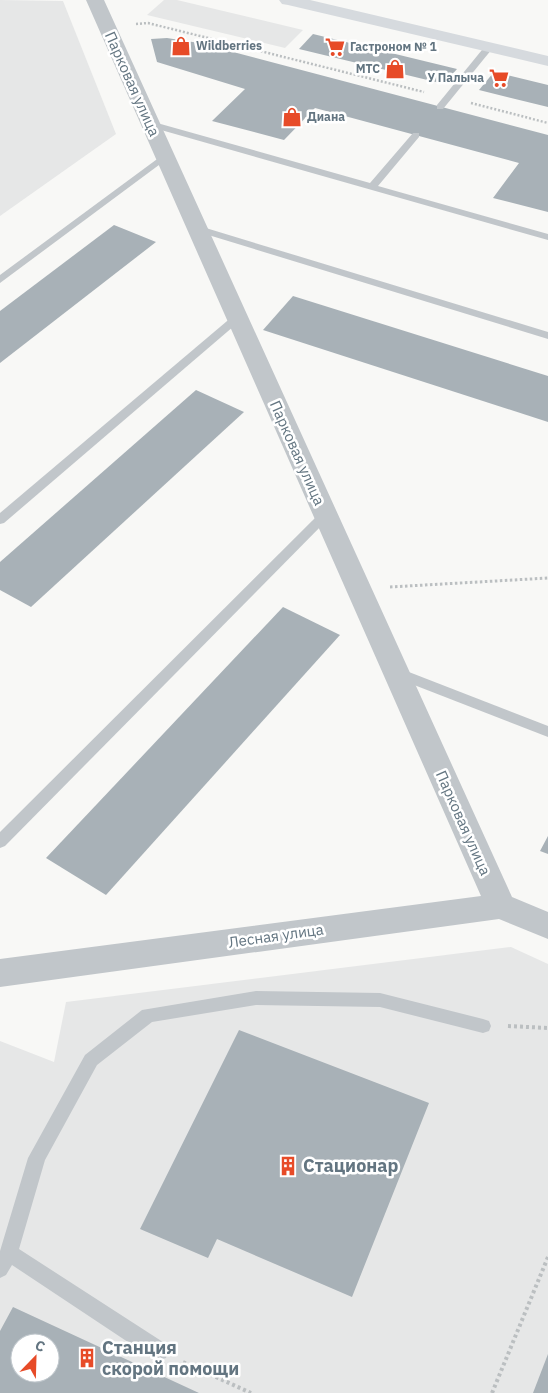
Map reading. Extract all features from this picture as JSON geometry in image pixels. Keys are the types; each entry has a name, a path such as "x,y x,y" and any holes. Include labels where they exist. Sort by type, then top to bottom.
{"main road":[{"path":"288,0 548,60"}],"street":[{"name":"Парковая улица","path":"95,0 501,906"},
{"path":"501,906 548,926"},
{"name":"Лесная улица","path":"0,972 501,906"}],"lane":[{"path":"440,107 489,47"},
{"path":"150,124 548,237"},
{"path":"372,187 416,135"},
{"path":"0,280 164,156"},
{"path":"196,228 548,336"},
{"path":"0,520 237,318"},
{"path":"0,842 325,515"},
{"path":"395,672 548,732"},
{"path":"0,1269 9,1253 37,1158 92,1060 148,1015 256,998 380,1000 483,1026"},
{"path":"9,1253 159,1351"}],"path":[{"path":"148,22 548,123"},
{"path":"357,588 548,578"},
{"path":"483,1026 548,1028"},
{"path":"492,1393 548,1258"},
{"path":"159,1351 251,1393"}],"shaded area":[{"path":"0,0 63,1 116,134 0,216"},
{"path":"164,0 177,0 303,30 285,48 147,15"},
{"path":"511,947 548,964 548,1393 0,1393 0,1041 54,1062 66,1002"}],"building":[{"path":"313,34 457,69 444,84 299,49"},
{"path":"167,38 199,43 548,135 548,212 493,198 519,163 315,108 284,140 212,121 245,89 157,62 151,39"},
{"path":"494,72 548,85 548,107 479,90"},
{"path":"114,225 156,242 0,363 0,311"},
{"path":"293,296 548,376 548,422 263,330"},
{"path":"196,390 244,412 31,607 0,590 0,562"},
{"path":"283,607 340,635 106,895 46,858"},
{"path":"548,836 548,854 540,851"},
{"name":"Стационар","path":"239,1030 429,1103 352,1297 217,1239 208,1258 140,1229"},
{"name":"Станция скорой помощи","path":"13,1307 199,1393 0,1393 0,1331"},
{"path":"548,1354 548,1393 533,1393"}],"place":[{"name":"Wildberries","path":"181,46"},
{"name":"Гастроном № 1","path":"335,47"},
{"name":"МТС","path":"395,69"},
{"name":"У Палыча","path":"499,78"},
{"name":"Диана","path":"292,117"},
{"name":"Стационар","path":"288,1166"},
{"name":"Станция скорой помощи","path":"87,1358"}]}
